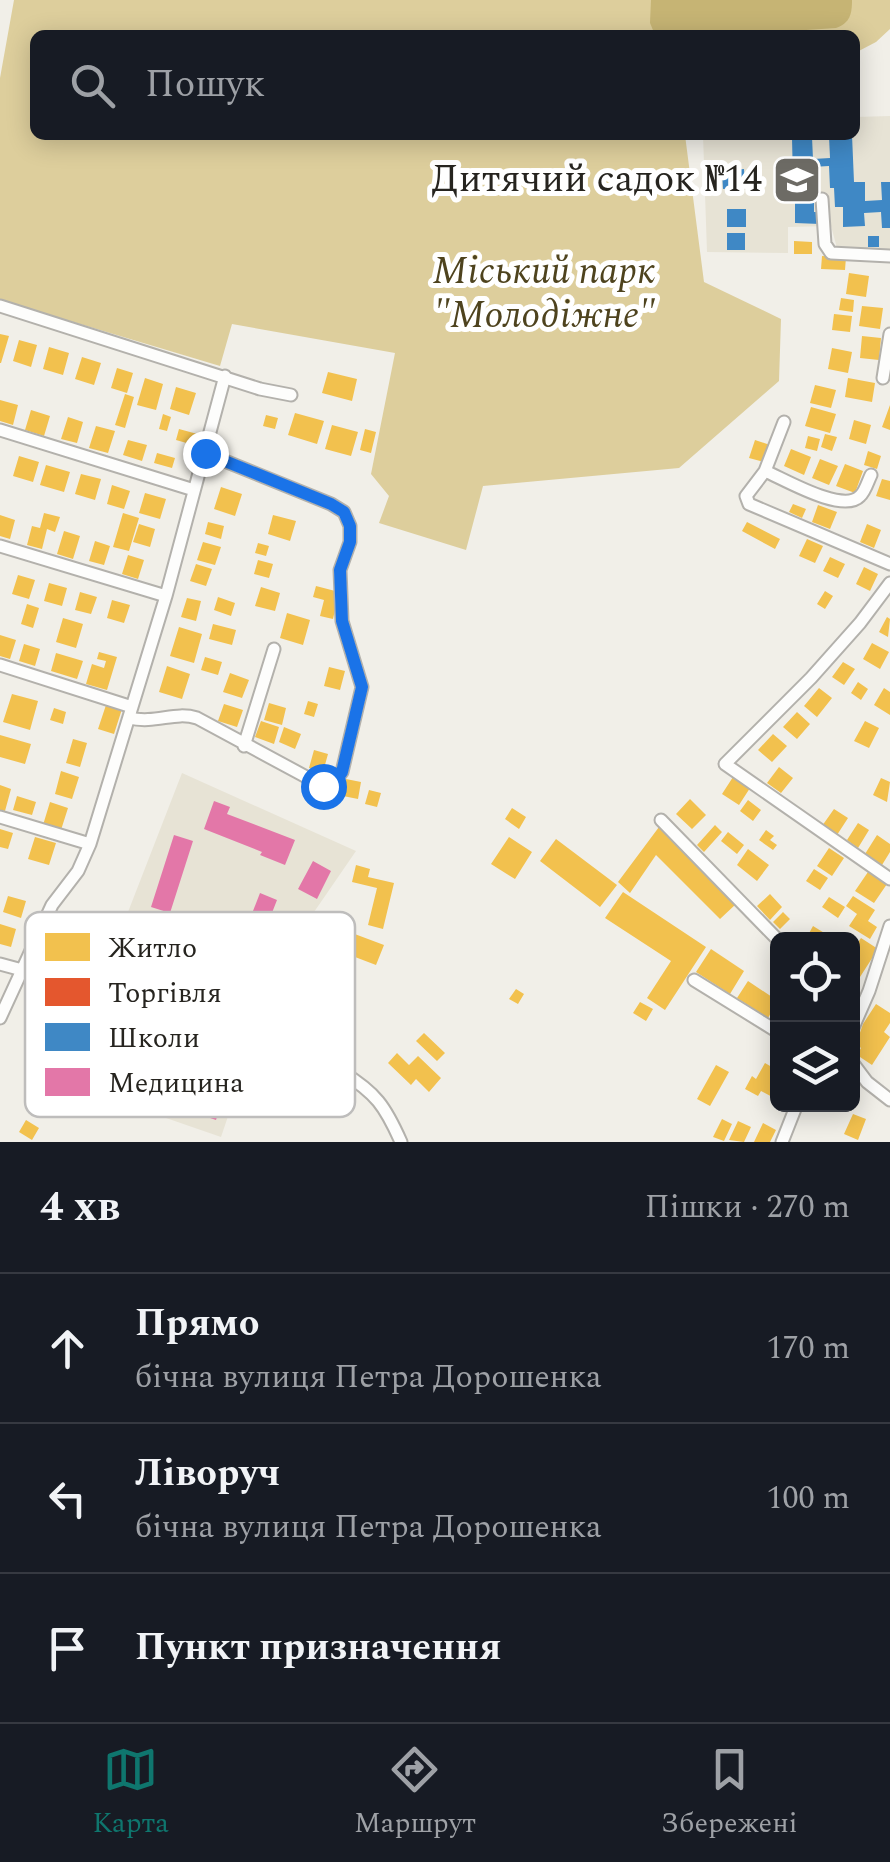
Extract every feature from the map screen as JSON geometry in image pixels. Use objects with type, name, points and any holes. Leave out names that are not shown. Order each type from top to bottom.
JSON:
[{"type":"street","points":[[822,200],[825,244],[831,253],[890,256]]},
{"type":"street","points":[[0,306],[291,395]]},
{"type":"street","points":[[883,378],[890,334]]},
{"type":"street","points":[[49,912],[78,871],[90,844],[166,596],[225,376]]},
{"type":"street","points":[[784,422],[764,471],[746,496],[749,504],[890,564]]},
{"type":"street","points":[[0,430],[194,490]]},
{"type":"street","points":[[0,665],[158,722],[183,714],[196,718],[323,786],[332,785],[342,772],[362,687],[342,621],[340,570],[350,542],[350,526],[344,512],[331,504],[205,453]]},
{"type":"street","points":[[764,471],[832,501],[852,502],[861,496],[871,475]]},
{"type":"street","points":[[0,546],[166,596]]},
{"type":"street","points":[[890,583],[811,678],[725,764],[890,878]]},
{"type":"street","points":[[244,746],[274,649]]},
{"type":"street","points":[[0,816],[90,844]]},
{"type":"street","points":[[661,820],[770,932]]},
{"type":"street","points":[[856,1022],[890,926]]},
{"type":"street","points":[[0,964],[24,970],[0,1018]]},
{"type":"street","points":[[694,980],[770,1027]]},
{"type":"street","points":[[860,1000],[865,1002]]},
{"type":"street","points":[[860,1071],[877,1091]]},
{"type":"street","points":[[355,1080],[386,1107],[401,1142]]},
{"type":"street","points":[[860,1082],[890,1100]]},
{"type":"street","points":[[782,1142],[795,1112]]},
{"type":"shaded area","points":[[651,0],[852,0],[849,17],[836,28],[653,30]]},
{"type":"shaded area","name":"Дитячий садок №14","points":[[890,116],[890,250],[837,248],[831,226],[788,227],[788,253],[707,252],[703,140],[860,140],[860,117]]},
{"type":"shaded area","points":[[182,773],[356,851],[314,912],[128,912]]},
{"type":"shaded area","points":[[163,1117],[228,1117],[221,1137]]},
{"type":"green space","name":"Міський парк \"Молодіжне\"","points":[[14,0],[890,0],[890,29],[860,50],[860,30],[30,30],[30,140],[686,140],[704,282],[781,319],[779,381],[679,468],[483,486],[466,550],[379,523],[389,496],[371,474],[395,353],[232,324],[220,366],[0,300],[0,78]]},
{"type":"building: Житло","points":[[794,241],[812,242],[812,254],[794,254]]},
{"type":"building: Житло","points":[[822,256],[846,257],[845,270],[821,269]]},
{"type":"building: Житло","points":[[849,273],[869,276],[866,297],[846,294]]},
{"type":"building: Житло","points":[[841,298],[854,300],[853,312],[839,310]]},
{"type":"building: Житло","points":[[862,306],[883,308],[880,329],[859,326]]},
{"type":"building: Житло","points":[[834,314],[852,316],[850,332],[832,330]]},
{"type":"building: Житло","points":[[0,334],[9,336],[1,363],[0,363]]},
{"type":"building: Житло","points":[[862,336],[881,338],[879,360],[860,358]]},
{"type":"building: Житло","points":[[19,340],[37,345],[31,367],[13,361]]},
{"type":"building: Житло","points":[[49,347],[69,353],[63,375],[43,369]]},
{"type":"building: Житло","points":[[832,348],[852,352],[848,373],[828,369]]},
{"type":"building: Житло","points":[[82,357],[101,363],[94,385],[75,379]]},
{"type":"building: Житло","points":[[117,368],[133,373],[127,393],[111,388]]},
{"type":"building: Житло","points":[[328,372],[357,379],[352,401],[322,393]]},
{"type":"building: Житло","points":[[145,378],[163,384],[156,410],[137,405]]},
{"type":"building: Житло","points":[[848,378],[875,383],[872,402],[845,397]]},
{"type":"building: Житло","points":[[815,385],[836,390],[831,408],[810,403]]},
{"type":"building: Житло","points":[[176,387],[196,393],[189,415],[170,409]]},
{"type":"building: Житло","points":[[125,394],[134,397],[125,428],[115,425]]},
{"type":"building: Житло","points":[[0,400],[18,405],[13,425],[0,421]]},
{"type":"building: Житло","points":[[890,405],[890,430],[882,427]]},
{"type":"building: Житло","points":[[811,407],[836,414],[830,433],[805,426]]},
{"type":"building: Житло","points":[[31,410],[50,416],[44,436],[25,430]]},
{"type":"building: Житло","points":[[295,413],[324,421],[317,444],[288,435]]},
{"type":"building: Житло","points":[[163,414],[171,417],[167,431],[159,429]]},
{"type":"building: Житло","points":[[266,415],[278,418],[275,429],[263,426]]},
{"type":"building: Житло","points":[[68,417],[83,422],[77,443],[61,439]]},
{"type":"building: Житло","points":[[854,420],[871,425],[866,444],[849,439]]},
{"type":"building: Житло","points":[[332,425],[358,432],[351,456],[325,449]]},
{"type":"building: Житло","points":[[96,426],[115,431],[108,453],[89,448]]},
{"type":"building: Житло","points":[[179,429],[201,435],[197,446],[176,440]]},
{"type":"building: Житло","points":[[365,429],[376,432],[371,453],[360,450]]},
{"type":"building: Житло","points":[[825,434],[837,437],[832,451],[821,447]]},
{"type":"building: Житло","points":[[808,436],[820,439],[817,451],[805,448]]},
{"type":"building: Житло","points":[[128,440],[147,445],[142,461],[123,455]]},
{"type":"building: Житло","points":[[755,440],[770,445],[764,462],[749,458]]},
{"type":"building: Житло","points":[[791,449],[811,457],[804,475],[784,466]]},
{"type":"building: Житло","points":[[868,451],[881,456],[877,469],[864,465]]},
{"type":"building: Житло","points":[[157,453],[175,458],[172,468],[154,463]]},
{"type":"building: Житло","points":[[19,456],[39,462],[33,482],[13,476]]},
{"type":"building: Житло","points":[[820,459],[838,466],[829,485],[812,478]]},
{"type":"building: Житло","points":[[845,464],[863,471],[855,493],[836,486]]},
{"type":"building: Житло","points":[[46,465],[70,472],[64,492],[40,485]]},
{"type":"building: Житло","points":[[81,474],[101,479],[95,500],[75,494]]},
{"type":"building: Житло","points":[[882,479],[890,481],[890,500],[876,496]]},
{"type":"building: Житло","points":[[112,485],[130,491],[124,509],[107,504]]},
{"type":"building: Житло","points":[[221,487],[242,494],[235,516],[214,509]]},
{"type":"building: Житло","points":[[145,493],[166,499],[160,519],[139,513]]},
{"type":"building: Житло","points":[[793,504],[806,509],[802,518],[789,512]]},
{"type":"building: Житло","points":[[818,505],[837,512],[830,529],[812,522]]},
{"type":"building: Житло","points":[[44,513],[60,517],[55,532],[47,529],[42,549],[27,545],[32,526],[40,528]]},
{"type":"building: Житло","points":[[123,513],[139,518],[129,551],[113,547]]},
{"type":"building: Житло","points":[[0,515],[15,520],[10,539],[0,536]]},
{"type":"building: Житло","points":[[273,515],[296,521],[290,541],[268,534]]},
{"type":"building: Житло","points":[[208,522],[224,526],[221,539],[205,534]]},
{"type":"building: Житло","points":[[747,522],[780,539],[775,549],[742,531]]},
{"type":"building: Житло","points":[[139,524],[155,529],[150,547],[133,542]]},
{"type":"building: Житло","points":[[867,524],[881,530],[874,548],[860,542]]},
{"type":"building: Житло","points":[[64,531],[80,536],[73,559],[57,554]]},
{"type":"building: Житло","points":[[807,539],[823,546],[815,563],[799,556]]},
{"type":"building: Житло","points":[[95,541],[110,546],[104,565],[89,561]]},
{"type":"building: Житло","points":[[203,542],[221,547],[215,565],[197,560]]},
{"type":"building: Житло","points":[[258,543],[269,546],[266,556],[255,553]]},
{"type":"building: Житло","points":[[128,555],[144,560],[138,579],[122,574]]},
{"type":"building: Житло","points":[[830,557],[845,564],[838,578],[823,571]]},
{"type":"building: Житло","points":[[258,560],[273,564],[269,578],[254,574]]},
{"type":"building: Житло","points":[[196,564],[212,569],[206,586],[190,581]]},
{"type":"building: Житло","points":[[864,567],[878,574],[870,591],[856,584]]},
{"type":"building: Житло","points":[[18,575],[35,580],[29,599],[12,594]]},
{"type":"building: Житло","points":[[49,583],[67,588],[62,606],[44,601]]},
{"type":"building: Житло","points":[[316,586],[339,592],[333,619],[320,616],[324,600],[313,597]]},
{"type":"building: Житло","points":[[261,587],[280,593],[275,611],[255,606]]},
{"type":"building: Житло","points":[[825,591],[833,596],[825,609],[817,604]]},
{"type":"building: Житло","points":[[80,592],[97,597],[91,614],[75,610]]},
{"type":"building: Житло","points":[[218,597],[235,603],[231,616],[214,610]]},
{"type":"building: Житло","points":[[187,598],[201,601],[196,621],[181,617]]},
{"type":"building: Житло","points":[[112,600],[130,605],[124,623],[107,618]]},
{"type":"building: Житло","points":[[27,604],[39,608],[33,628],[21,624]]},
{"type":"building: Житло","points":[[287,613],[310,620],[303,645],[280,638]]},
{"type":"building: Житло","points":[[887,617],[890,619],[888,637],[879,632]]},
{"type":"building: Житло","points":[[63,618],[83,624],[76,648],[56,642]]},
{"type":"building: Житло","points":[[213,624],[236,630],[232,645],[209,639]]},
{"type":"building: Житло","points":[[179,627],[202,634],[194,663],[170,656]]},
{"type":"building: Житло","points":[[0,635],[16,640],[10,659],[0,656]]},
{"type":"building: Житло","points":[[872,643],[889,652],[880,669],[863,659]]},
{"type":"building: Житло","points":[[24,644],[40,649],[35,666],[19,661]]},
{"type":"building: Житло","points":[[99,652],[117,657],[107,690],[86,684],[92,664],[104,668],[106,661],[97,659]]},
{"type":"building: Житло","points":[[56,653],[83,661],[77,679],[51,671]]},
{"type":"building: Житло","points":[[205,657],[222,662],[218,675],[201,670]]},
{"type":"building: Житло","points":[[843,662],[855,669],[844,685],[832,677]]},
{"type":"building: Житло","points":[[167,666],[190,674],[182,699],[159,692]]},
{"type":"building: Житло","points":[[329,667],[345,671],[340,690],[324,686]]},
{"type":"building: Житло","points":[[230,673],[249,680],[242,698],[223,692]]},
{"type":"building: Житло","points":[[858,682],[868,689],[861,700],[851,693]]},
{"type":"building: Житло","points":[[819,688],[832,698],[817,717],[804,706]]},
{"type":"building: Житло","points":[[884,688],[890,692],[890,715],[874,705]]},
{"type":"building: Житло","points":[[12,694],[38,701],[30,730],[3,722]]},
{"type":"building: Житло","points":[[308,701],[318,704],[314,717],[304,714]]},
{"type":"building: Житло","points":[[269,703],[286,708],[282,725],[264,720]]},
{"type":"building: Житло","points":[[224,704],[243,710],[237,727],[218,721]]},
{"type":"building: Житло","points":[[106,705],[122,709],[114,734],[98,729]]},
{"type":"building: Житло","points":[[54,708],[66,712],[63,724],[50,720]]},
{"type":"building: Житло","points":[[797,712],[810,724],[797,739],[783,727]]},
{"type":"building: Житло","points":[[261,721],[279,727],[274,744],[255,737]]},
{"type":"building: Житло","points":[[865,721],[879,728],[869,748],[854,741]]},
{"type":"building: Житло","points":[[284,727],[301,734],[295,749],[279,742]]},
{"type":"building: Житло","points":[[773,734],[787,746],[772,762],[758,750]]},
{"type":"building: Житло","points":[[0,735],[31,744],[25,764],[0,757]]},
{"type":"building: Житло","points":[[73,739],[87,743],[80,767],[66,763]]},
{"type":"building: Житло","points":[[314,750],[328,754],[323,772],[309,768]]},
{"type":"building: Житло","points":[[779,767],[793,778],[781,793],[767,783]]},
{"type":"building: Житло","points":[[61,771],[79,777],[72,799],[55,794]]},
{"type":"building: Житло","points":[[733,777],[750,788],[739,805],[722,794]]},
{"type":"building: Житло","points":[[881,778],[890,782],[887,802],[873,795]]},
{"type":"building: Житло","points":[[346,779],[361,782],[358,799],[343,796]]},
{"type":"building: Житло","points":[[0,785],[11,789],[5,811],[0,810]]},
{"type":"building: Житло","points":[[369,790],[381,793],[377,807],[365,804]]},
{"type":"building: Житло","points":[[17,796],[36,802],[32,815],[13,810]]},
{"type":"building: Житло","points":[[690,799],[706,815],[692,829],[676,814]]},
{"type":"building: Житло","points":[[748,800],[761,810],[753,821],[740,811]]},
{"type":"building: Житло","points":[[50,802],[68,808],[61,830],[43,825]]},
{"type":"building: Житло","points":[[512,808],[526,817],[519,829],[505,819]]},
{"type":"building: Житло","points":[[834,809],[848,818],[837,835],[822,826]]},
{"type":"building: Житло","points":[[858,823],[869,830],[858,848],[847,840]]},
{"type":"building: Житло","points":[[715,825],[722,832],[704,852],[697,845]]},
{"type":"building: Житло","points":[[659,827],[736,904],[720,919],[656,855],[630,893],[618,882]]},
{"type":"building: Житло","points":[[0,829],[13,833],[8,849],[0,847]]},
{"type":"building: Житло","points":[[766,830],[774,836],[770,840],[777,845],[773,850],[759,840]]},
{"type":"building: Житло","points":[[728,832],[744,845],[737,854],[721,841]]},
{"type":"building: Житло","points":[[877,835],[890,844],[882,865],[865,854]]},
{"type":"building: Житло","points":[[35,837],[56,843],[49,865],[28,859]]},
{"type":"building: Житло","points":[[509,837],[532,852],[515,879],[491,864]]},
{"type":"building: Житло","points":[[556,839],[617,885],[600,907],[540,861]]},
{"type":"building: Житло","points":[[829,848],[844,858],[832,876],[817,866]]},
{"type":"building: Житло","points":[[748,849],[769,865],[757,881],[737,865]]},
{"type":"building: Житло","points":[[356,865],[370,869],[368,877],[394,883],[383,929],[368,925],[377,888],[352,882]]},
{"type":"building: Житло","points":[[814,869],[828,878],[820,890],[806,881]]},
{"type":"building: Житло","points":[[868,872],[887,884],[874,903],[855,891]]},
{"type":"building: Житло","points":[[623,892],[706,947],[665,1010],[647,998],[671,961],[605,918]]},
{"type":"building: Житло","points":[[770,894],[782,907],[770,920],[757,906]]},
{"type":"building: Житло","points":[[8,896],[26,901],[21,918],[3,912]]},
{"type":"building: Житло","points":[[853,896],[875,910],[868,921],[877,927],[870,939],[849,926],[857,914],[846,906]]},
{"type":"building: Житло","points":[[829,897],[845,907],[838,918],[822,907]]},
{"type":"building: Житло","points":[[783,912],[790,919],[780,929],[773,922]]},
{"type":"building: Житло","points":[[0,924],[16,929],[11,947],[0,944]]},
{"type":"building: Житло","points":[[355,934],[384,945],[376,965],[355,957]]},
{"type":"building: Житло","points":[[860,939],[878,949],[860,977]]},
{"type":"building: Житло","points":[[711,949],[744,971],[730,994],[696,972]]},
{"type":"building: Житло","points":[[748,981],[770,996],[770,1015],[768,1018],[737,998]]},
{"type":"building: Житло","points":[[516,989],[524,994],[518,1004],[509,999]]},
{"type":"building: Житло","points":[[640,1002],[653,1009],[646,1021],[633,1013]]},
{"type":"building: Житло","points":[[876,1004],[890,1013],[890,1023],[884,1032],[890,1037],[872,1065],[860,1057],[863,1024]]},
{"type":"building: Житло","points":[[424,1033],[445,1053],[437,1061],[416,1041]]},
{"type":"building: Житло","points":[[397,1053],[409,1065],[418,1056],[441,1078],[429,1092],[416,1079],[411,1085],[388,1063]]},
{"type":"building: Житло","points":[[765,1063],[770,1066],[770,1096],[761,1091],[758,1096],[745,1089],[752,1076],[756,1079]]},
{"type":"building: Житло","points":[[716,1065],[729,1072],[710,1106],[697,1099]]},
{"type":"building: Житло","points":[[853,1114],[866,1119],[858,1140],[844,1134]]},
{"type":"building: Житло","points":[[722,1119],[732,1124],[724,1141],[713,1137]]},
{"type":"building: Житло","points":[[26,1120],[39,1128],[32,1140],[19,1132]]},
{"type":"building: Житло","points":[[738,1121],[751,1127],[744,1142],[729,1140]]},
{"type":"building: Житло","points":[[763,1123],[776,1130],[770,1142],[754,1142]]},
{"type":"building: Школи","points":[[792,140],[812,140],[813,159],[830,158],[829,140],[852,140],[854,182],[865,182],[865,201],[882,200],[881,182],[890,182],[890,228],[882,228],[881,212],[864,213],[865,226],[843,227],[843,207],[835,207],[829,166],[812,167],[813,182],[793,182]]},
{"type":"building: Школи","points":[[744,169],[745,187],[723,189],[722,171]]},
{"type":"building: Школи","points":[[795,202],[814,202],[814,212],[820,212],[820,224],[795,223]]},
{"type":"building: Школи","points":[[727,209],[746,209],[746,227],[727,227]]},
{"type":"building: Школи","points":[[727,233],[745,233],[745,250],[727,250]]},
{"type":"building: Школи","points":[[868,236],[879,236],[879,247],[868,247]]},
{"type":"building: Медицина","points":[[214,801],[230,807],[227,814],[295,840],[285,865],[204,829]]},
{"type":"building: Медицина","points":[[174,835],[193,841],[170,912],[151,907]]},
{"type":"building: Медицина","points":[[313,861],[331,871],[317,899],[298,889]]},
{"type":"building: Медицина","points":[[260,893],[277,900],[272,912],[253,912]]},
{"type":"place","name":"Дитячий садок №14","points":[[797,180]]},
{"type":"route","points":[[205,453],[331,504],[344,512],[350,526],[350,542],[340,570],[342,621],[362,687],[342,772],[338,781],[323,786]]}]
